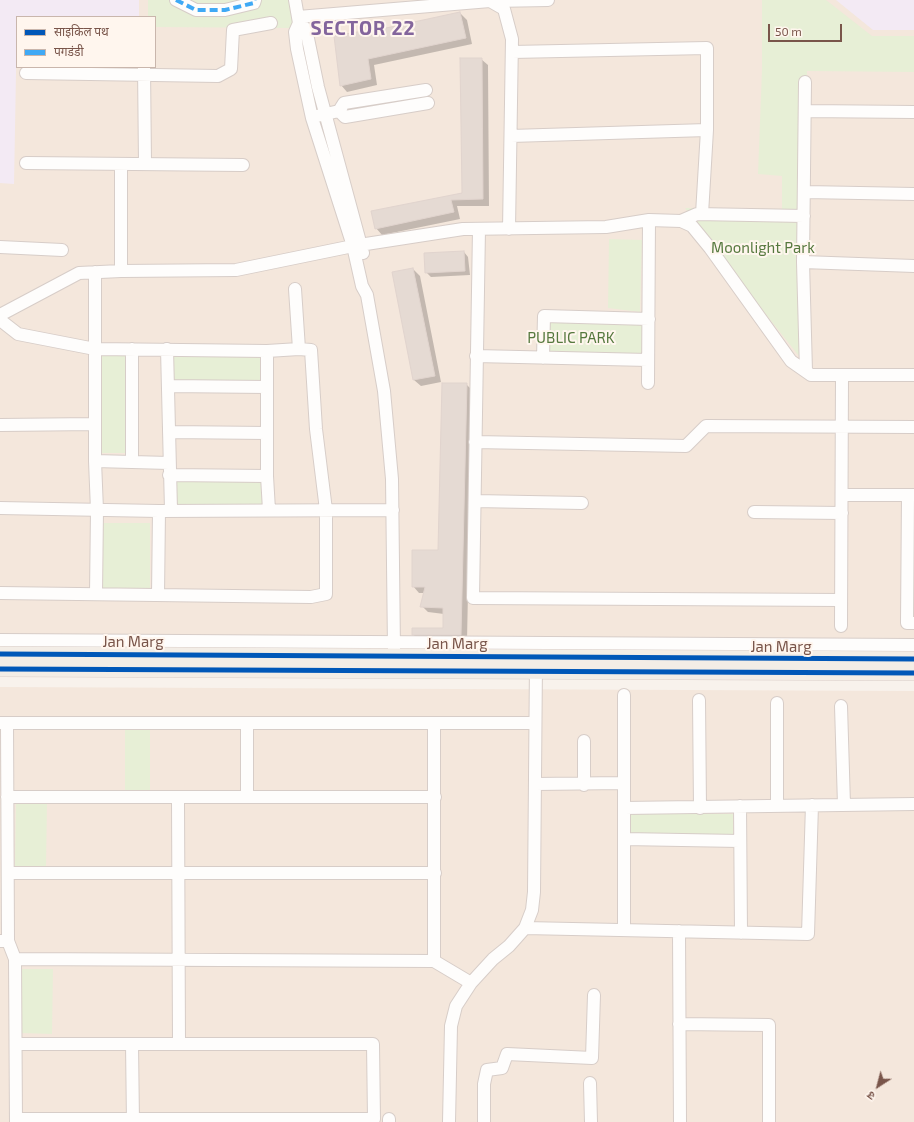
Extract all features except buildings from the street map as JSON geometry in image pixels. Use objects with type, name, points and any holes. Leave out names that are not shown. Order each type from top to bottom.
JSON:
[{"type":"main road","name":"Jan Marg","points":[[0,654],[394,656],[536,664],[914,673]]},
{"type":"main road","name":"Jan Marg","points":[[0,669],[394,656]]},
{"type":"main road","name":"Jan Marg","points":[[536,664],[914,659]]},
{"type":"street","points":[[176,0],[196,10],[225,10],[254,3],[255,0]]},
{"type":"street","points":[[295,0],[298,20],[295,32],[297,49],[312,118],[357,245],[370,287],[367,295],[384,391],[392,479],[394,656]]},
{"type":"street","points":[[298,20],[490,1],[548,0]]},
{"type":"street","points":[[490,1],[504,8],[512,39],[509,229]]},
{"type":"street","points":[[298,20],[306,29],[318,87],[357,245]]},
{"type":"street","points":[[26,73],[144,71],[218,76],[231,69],[233,30],[271,23]]},
{"type":"street","points":[[512,52],[707,48],[707,130],[702,214]]},
{"type":"street","points":[[144,71],[145,164]]},
{"type":"street","points":[[805,82],[803,262],[806,371]]},
{"type":"street","points":[[312,118],[339,111],[344,103],[426,90]]},
{"type":"street","points":[[339,111],[345,117],[428,103]]},
{"type":"street","points":[[805,111],[914,112]]},
{"type":"street","points":[[511,136],[707,130]]},
{"type":"street","points":[[26,163],[243,164]]},
{"type":"street","points":[[121,164],[121,271]]},
{"type":"street","points":[[804,192],[914,194]]},
{"type":"street","points":[[681,221],[693,215],[702,214],[804,216]]},
{"type":"street","points":[[648,382],[649,220]]},
{"type":"street","points":[[0,315],[79,273],[236,270],[357,245],[463,230],[606,226],[649,220],[681,221],[692,226],[701,237],[791,361],[811,375],[914,375]]},
{"type":"street","points":[[479,229],[473,598],[841,600]]},
{"type":"street","points":[[0,247],[62,250]]},
{"type":"street","points":[[803,262],[914,266]]},
{"type":"street","points":[[95,272],[95,461],[98,510],[96,594]]},
{"type":"street","points":[[296,289],[299,349]]},
{"type":"street","points":[[543,358],[544,316],[649,319]]},
{"type":"street","points":[[0,320],[18,334],[95,348],[267,351],[299,349],[311,350],[316,429],[326,510],[326,594],[311,597],[0,593]]},
{"type":"street","points":[[132,349],[132,462]]},
{"type":"street","points":[[158,594],[169,469],[167,349]]},
{"type":"street","points":[[267,351],[267,476],[269,510]]},
{"type":"street","points":[[476,356],[648,360]]},
{"type":"street","points":[[841,626],[842,376]]},
{"type":"street","points":[[168,386],[267,387]]},
{"type":"street","points":[[0,425],[95,424]]},
{"type":"street","points":[[476,442],[686,446],[706,426],[842,428],[914,427]]},
{"type":"street","points":[[168,432],[267,433]]},
{"type":"street","points":[[95,461],[132,462],[169,469],[267,476]]},
{"type":"street","points":[[842,494],[911,495],[911,565],[907,623],[914,623]]},
{"type":"street","points":[[475,501],[582,503]]},
{"type":"street","points":[[0,508],[98,510],[393,510]]},
{"type":"street","points":[[754,512],[842,513]]},
{"type":"street","points":[[0,640],[394,656],[914,645]]},
{"type":"street","points":[[449,1122],[451,1026],[456,1006],[471,983],[492,959],[509,946],[525,928],[532,910],[534,892],[536,664]]},
{"type":"street","points":[[624,695],[624,930]]},
{"type":"street","points":[[699,700],[700,808]]},
{"type":"street","points":[[777,703],[778,806]]},
{"type":"street","points":[[841,706],[844,805]]},
{"type":"street","points":[[16,1044],[373,1044],[374,1119],[16,1121],[15,959],[4,940],[8,873],[4,723],[535,723]]},
{"type":"street","points":[[247,723],[247,797]]},
{"type":"street","points":[[434,723],[434,961]]},
{"type":"street","points":[[584,741],[584,785]]},
{"type":"street","points":[[535,784],[584,785],[624,783]]},
{"type":"street","points":[[7,798],[435,797]]},
{"type":"street","points":[[178,798],[179,1044]]},
{"type":"street","points":[[624,808],[914,804]]},
{"type":"street","points":[[740,806],[741,933]]},
{"type":"street","points":[[525,928],[808,934],[812,806]]},
{"type":"street","points":[[624,839],[740,841]]},
{"type":"street","points":[[8,873],[435,873]]},
{"type":"street","points":[[679,931],[680,1122]]},
{"type":"street","points":[[15,959],[434,961],[471,983]]},
{"type":"street","points":[[484,1122],[484,1084],[487,1070],[502,1068],[507,1054],[592,1058],[594,995]]},
{"type":"street","points":[[679,1024],[770,1025],[769,1122]]},
{"type":"street","points":[[132,1044],[133,1121]]},
{"type":"street","points":[[590,1083],[591,1122]]},
{"type":"shaded area","points":[[0,0],[914,0],[914,650],[0,640]]},
{"type":"shaded area","points":[[0,0],[139,0],[139,16],[16,16],[14,184],[0,183]]},
{"type":"shaded area","points":[[836,0],[914,0],[914,30],[873,30]]},
{"type":"shaded area","points":[[0,687],[914,691],[914,1122],[0,1122]]},
{"type":"green space","points":[[148,0],[292,0],[293,28],[156,27],[156,16],[148,16]]},
{"type":"green space","name":"Moonlight Park","points":[[762,0],[826,0],[872,36],[914,36],[914,72],[807,71],[799,356],[729,268],[685,208],[782,209],[782,176],[758,174],[762,70]]},
{"type":"green space","points":[[609,239],[642,240],[640,312],[608,308]]},
{"type":"green space","name":"PUBLIC PARK","points":[[544,316],[649,319],[648,360],[543,358]]},
{"type":"green space","points":[[99,351],[128,351],[129,453],[99,453]]},
{"type":"green space","points":[[171,353],[264,354],[264,384],[171,383]]},
{"type":"green space","points":[[173,478],[264,479],[264,512],[173,512]]},
{"type":"green space","points":[[102,523],[150,523],[150,590],[103,590]]},
{"type":"green space","points":[[125,726],[150,728],[150,792],[125,792]]},
{"type":"green space","points":[[16,802],[47,802],[46,867],[15,866]]},
{"type":"green space","points":[[629,813],[733,814],[733,836],[629,834]]},
{"type":"green space","points":[[22,969],[53,969],[52,1034],[21,1033]]},
{"type":"marked path","points":[[176,0],[196,10],[225,10],[254,3],[255,0]]},
{"type":"cycle path","points":[[0,654],[914,659]]},
{"type":"cycle path","points":[[0,669],[914,673]]},
{"type":"district","name":"SECTOR 22","points":[[363,29]]}]
